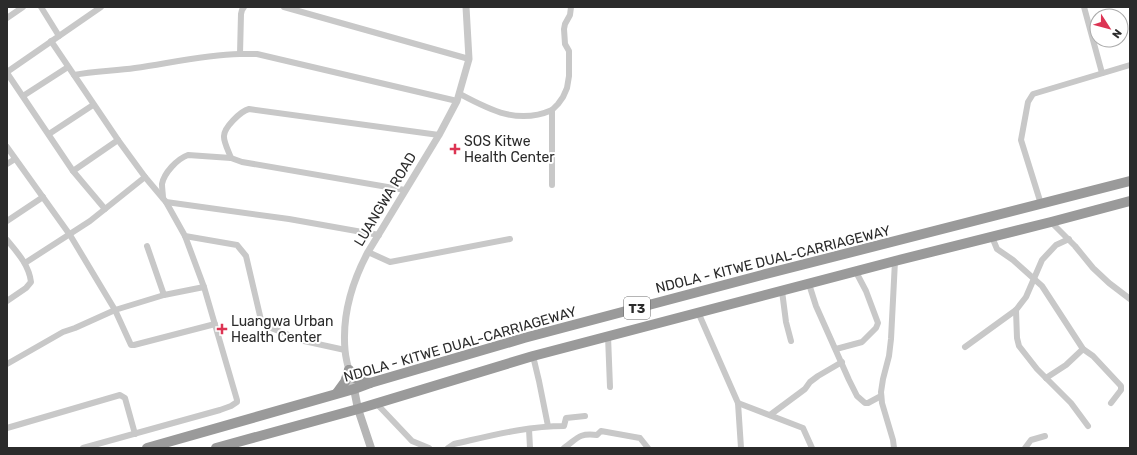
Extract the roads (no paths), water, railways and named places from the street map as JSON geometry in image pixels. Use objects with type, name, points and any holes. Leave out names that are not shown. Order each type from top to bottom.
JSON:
[{"type":"highway","name":"NDOLA - KITWE DUAL-CARRIAGEWAY","points":[[147,448],[532,336],[762,275],[1130,181]]},
{"type":"highway","name":"T3","points":[[216,448],[358,409],[376,402],[533,356],[1130,201]]},
{"type":"highway","points":[[349,370],[355,378],[370,383]]},
{"type":"highway","points":[[337,393],[345,382],[349,370]]},
{"type":"main road","name":"LUANGWA ROAD","points":[[354,389],[358,409],[371,448]]},
{"type":"street","points":[[7,18],[23,7]]},
{"type":"street","points":[[41,7],[59,36]]},
{"type":"street","points":[[101,7],[93,10],[59,36],[7,72],[73,171],[105,209]]},
{"type":"street","points":[[240,54],[239,40],[241,14],[244,7]]},
{"type":"street","points":[[284,7],[468,59]]},
{"type":"street","name":"LUANGWA ROAD","points":[[354,389],[345,350],[348,304],[359,270],[368,252],[438,136],[458,98],[468,59],[466,7]]},
{"type":"street","points":[[74,75],[137,68],[222,54],[257,54],[458,98],[508,115],[532,116],[552,110],[563,97],[567,88],[569,76],[569,51],[565,44],[564,30],[565,24],[570,15],[571,7]]},
{"type":"street","points":[[1084,7],[1102,73]]},
{"type":"street","points":[[51,41],[93,105],[145,177],[164,200],[185,236],[204,287],[237,402],[220,410],[83,448]]},
{"type":"street","points":[[1041,204],[1021,140],[1028,102],[1033,94],[1130,65]]},
{"type":"street","points":[[23,96],[68,67]]},
{"type":"street","points":[[49,134],[93,105]]},
{"type":"street","points":[[231,158],[224,136],[226,128],[244,110],[249,109],[438,136]]},
{"type":"street","points":[[552,110],[552,185]]},
{"type":"street","points":[[73,171],[118,140]]},
{"type":"street","points":[[7,147],[70,235],[115,310],[131,345],[215,324]]},
{"type":"street","points":[[164,200],[162,184],[165,177],[169,170],[182,157],[188,155],[231,158],[242,162],[405,190]]},
{"type":"street","points":[[7,164],[15,159]]},
{"type":"street","points":[[25,263],[90,221],[145,177]]},
{"type":"street","points":[[7,221],[43,197]]},
{"type":"street","points":[[164,200],[379,235]]},
{"type":"street","points":[[1051,222],[1069,239],[1093,268],[1130,300]]},
{"type":"street","points":[[185,236],[237,245],[246,256],[261,320],[267,326],[304,341],[345,350]]},
{"type":"street","points":[[992,237],[997,249],[1013,260],[1042,286],[1083,349],[1096,360],[1120,386],[1121,390],[1111,403]]},
{"type":"street","points":[[965,347],[1016,310],[1026,297],[1042,260],[1056,245],[1069,239]]},
{"type":"street","points":[[7,240],[25,263],[30,274],[31,282],[26,288],[7,301]]},
{"type":"street","points":[[368,252],[390,262],[510,240]]},
{"type":"street","points":[[147,246],[164,295]]},
{"type":"street","points":[[894,448],[882,403],[882,396],[883,379],[889,356],[891,339],[895,261]]},
{"type":"street","points":[[836,349],[862,342],[874,330],[878,323],[866,291],[856,272]]},
{"type":"street","points":[[809,284],[816,306],[857,396],[865,403],[871,402],[882,396]]},
{"type":"street","points":[[7,364],[63,332],[115,310],[164,295],[204,287]]},
{"type":"street","points":[[782,291],[786,322],[791,341]]},
{"type":"street","points":[[1016,310],[1017,338],[1019,346],[1037,369],[1071,403],[1088,426]]},
{"type":"street","points":[[698,312],[738,403],[741,448]]},
{"type":"street","points":[[608,336],[610,387]]},
{"type":"street","points":[[1046,378],[1066,365],[1083,349]]},
{"type":"street","points":[[533,356],[548,426]]},
{"type":"street","points":[[770,415],[805,389],[810,382],[818,376],[842,362]]},
{"type":"street","points":[[7,428],[120,395],[125,398],[135,434]]},
{"type":"street","points":[[376,402],[412,441],[429,448]]},
{"type":"street","points":[[738,403],[803,428],[812,448]]},
{"type":"street","points":[[448,448],[454,444],[506,432],[548,426],[564,426],[566,418],[585,416]]},
{"type":"street","points":[[529,429],[530,448]]},
{"type":"street","points":[[564,448],[583,434],[597,435],[601,431],[640,438],[648,448]]},
{"type":"street","points":[[1025,448],[1031,440],[1045,436]]},
{"type":"place","name":"SOS Kitwe Health Center","points":[[455,149]]},
{"type":"place","name":"Luangwa Urban Health Center","points":[[222,329]]}]
